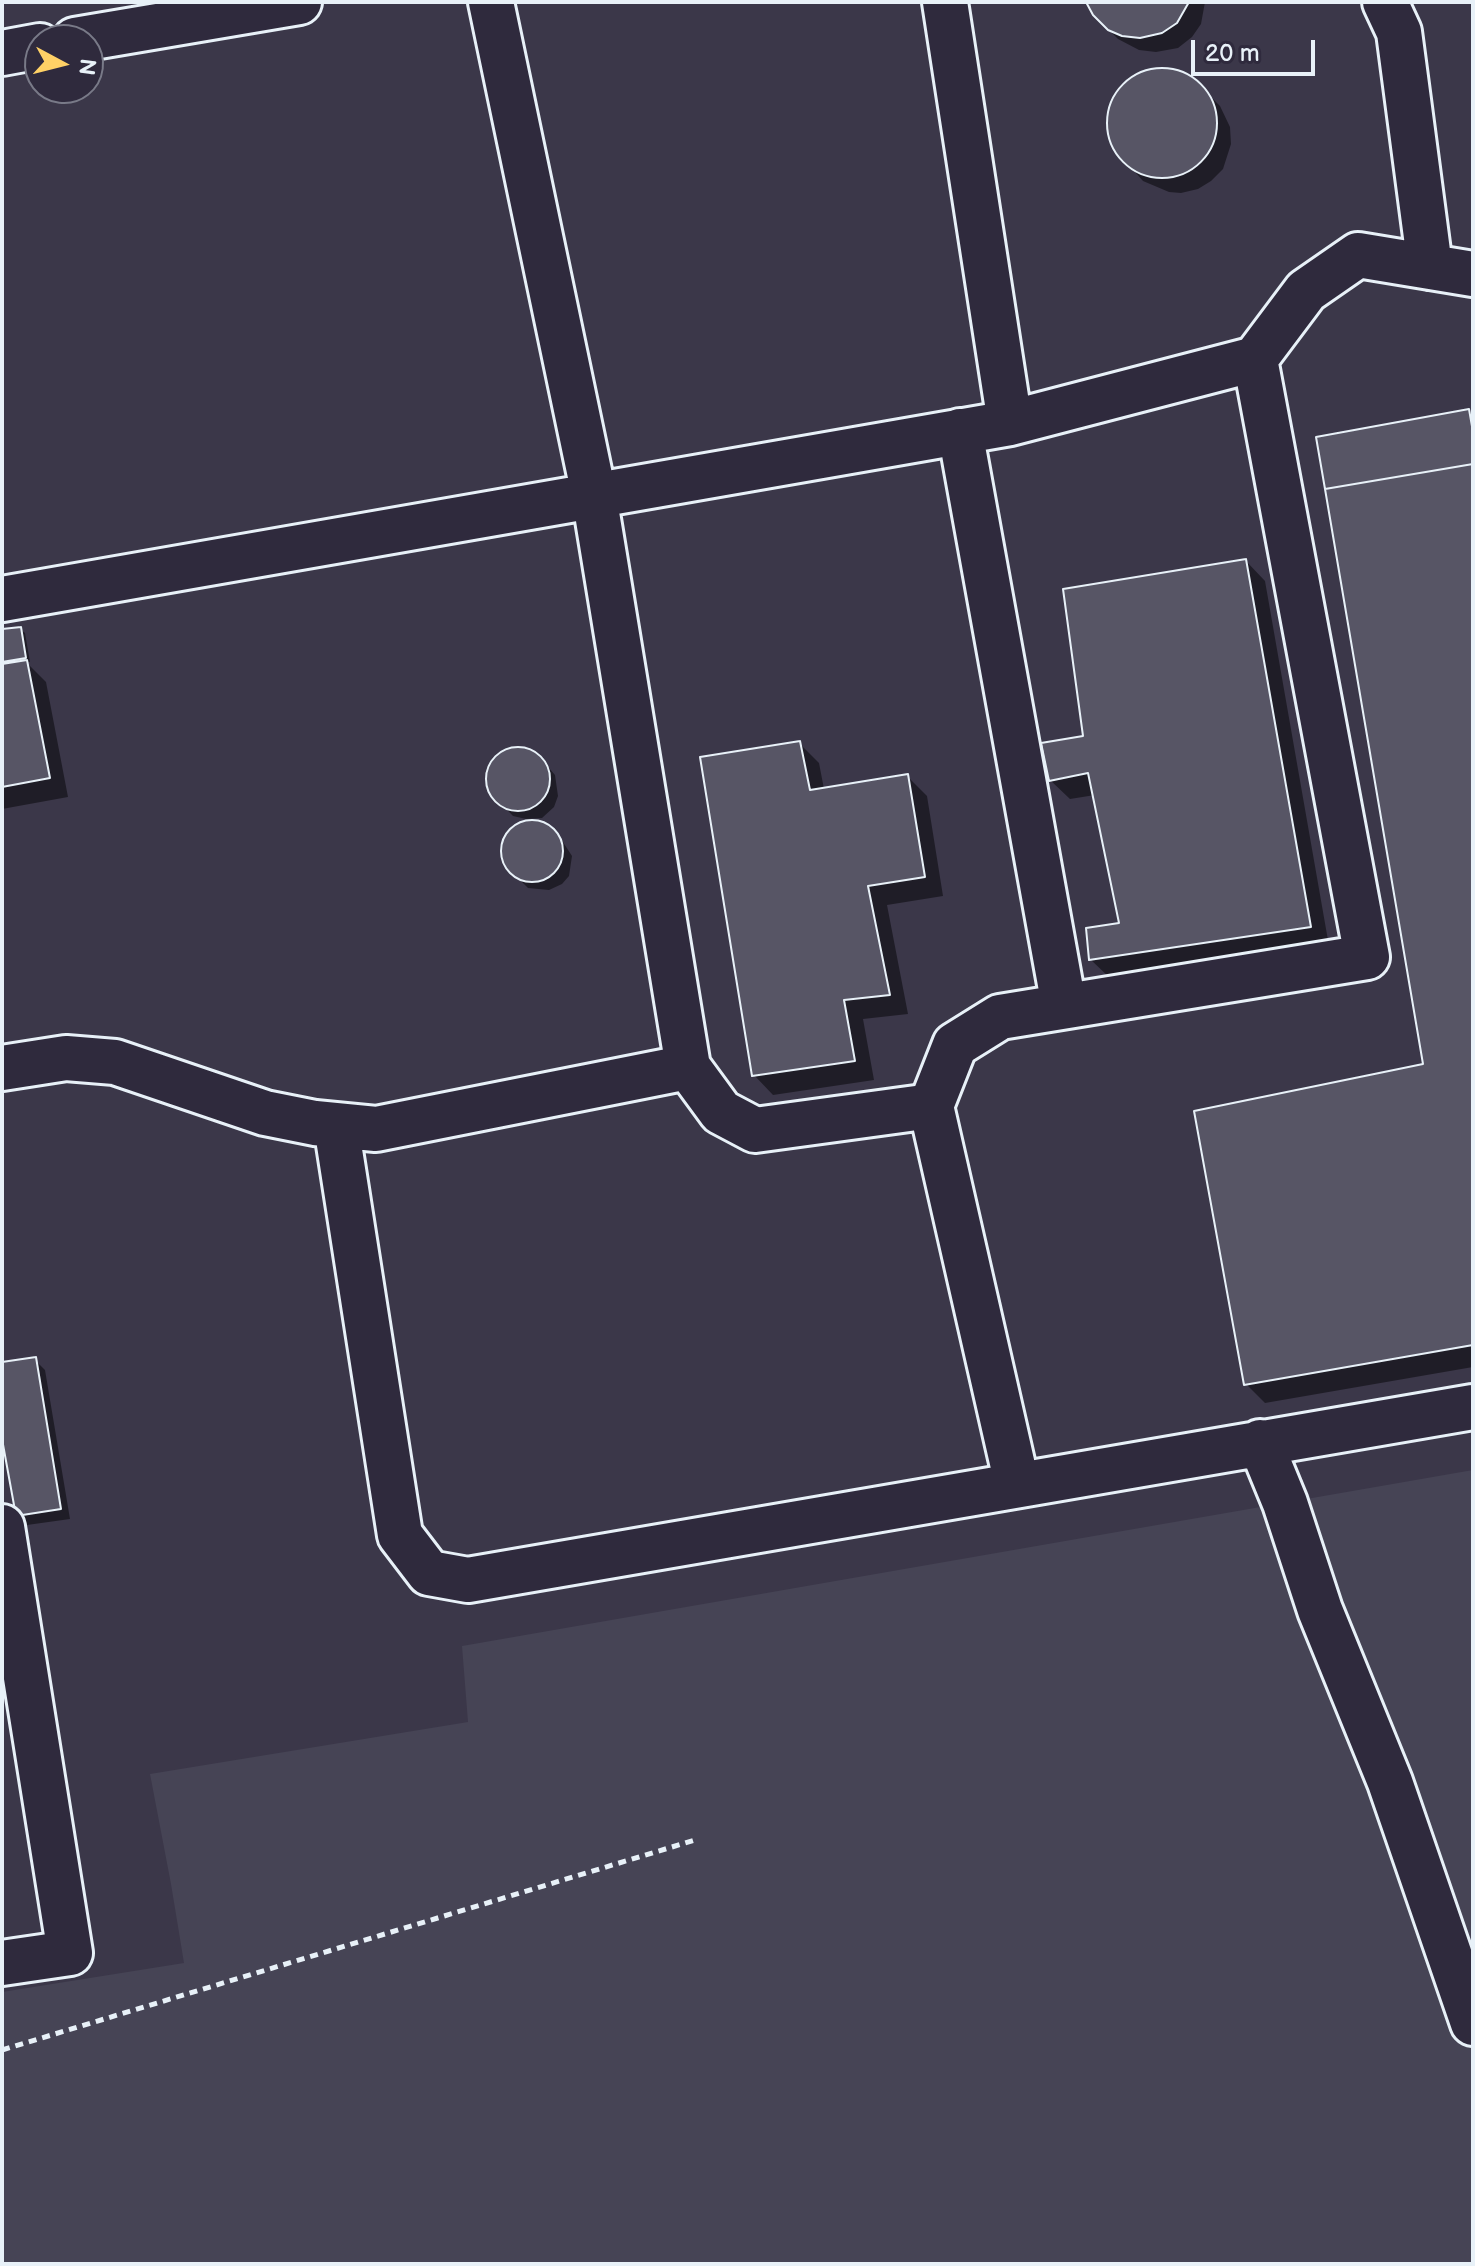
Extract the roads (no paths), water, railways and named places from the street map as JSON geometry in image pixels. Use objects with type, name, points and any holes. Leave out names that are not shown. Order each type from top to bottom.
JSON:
[{"type":"lane","points":[[104,35],[299,2]]},
{"type":"lane","points":[[491,2],[594,495],[688,1067],[721,1112],[755,1130],[931,1106]]},
{"type":"lane","points":[[945,2],[1010,423]]},
{"type":"lane","points":[[1385,2],[1399,32],[1430,267]]},
{"type":"lane","points":[[2,53],[24,49]]},
{"type":"lane","points":[[2,599],[1010,423],[1255,359],[1306,291],[1358,255],[1473,274]]},
{"type":"lane","points":[[1017,1484],[931,1106],[955,1045],[1000,1017],[1367,957],[1255,359]]},
{"type":"lane","points":[[960,431],[1064,1006]]},
{"type":"lane","points":[[2,1068],[66,1058],[115,1062],[265,1113],[376,1129],[688,1067]]},
{"type":"lane","points":[[336,1125],[400,1535],[429,1573],[468,1580],[1473,1407]]},
{"type":"lane","points":[[1260,1442],[1285,1503],[1320,1610],[1390,1782],[1473,2023]]},
{"type":"lane","points":[[2,1527],[70,1953],[2,1963]]}]
